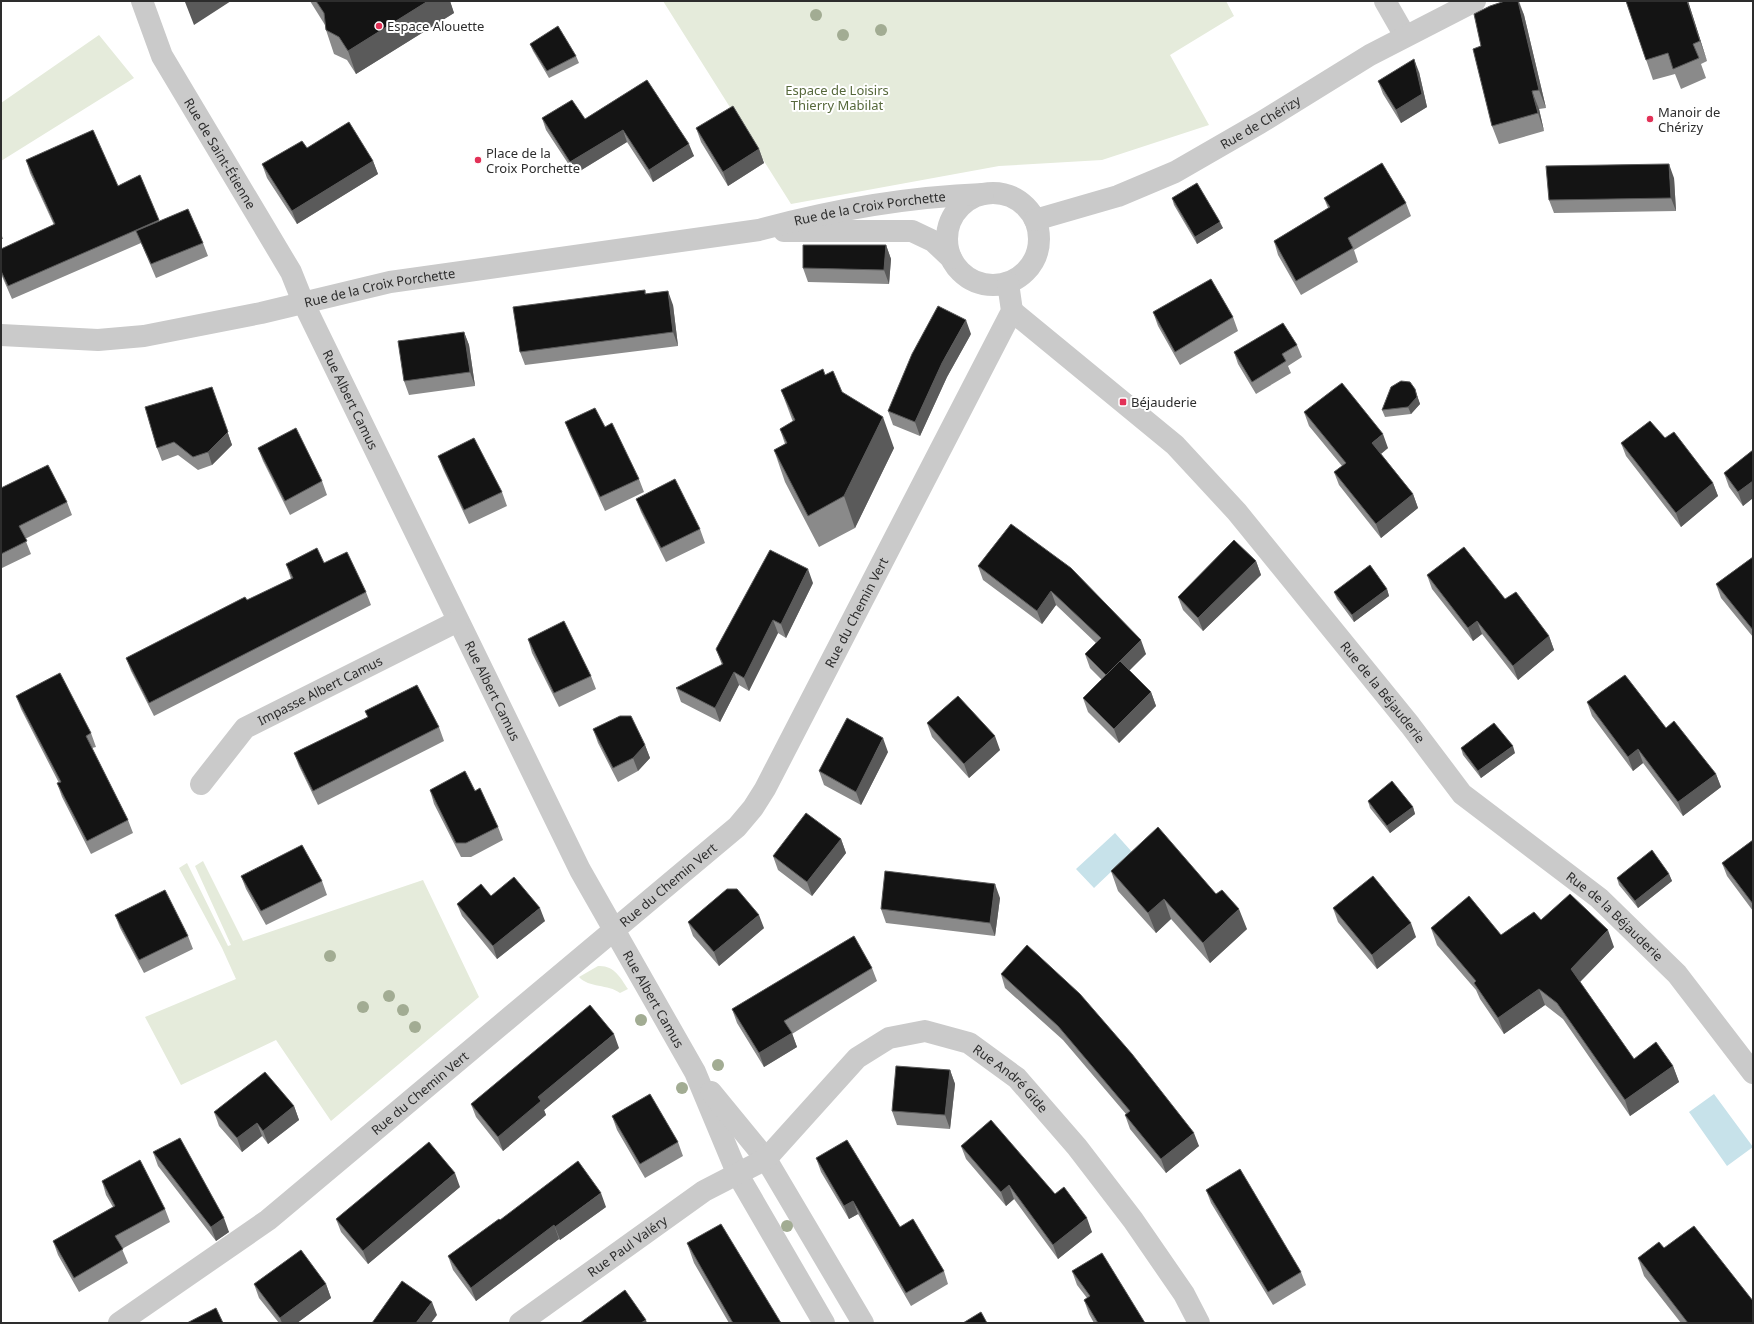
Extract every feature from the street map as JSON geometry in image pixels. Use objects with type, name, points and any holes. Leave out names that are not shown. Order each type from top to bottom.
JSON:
[{"type":"street","name":"Rue de Saint-Étienne","points":[[142,1],[162,56],[292,272],[303,302]]},
{"type":"street","points":[[1386,1],[1404,36]]},
{"type":"street","name":"Rue de Chérizy","points":[[1035,220],[1118,196],[1175,172],[1404,36],[1474,1]]},
{"type":"street","points":[[999,193],[1014,197],[1026,207],[1035,220],[1040,235],[1038,250],[1032,264],[1022,275],[1008,282],[992,285],[975,281],[961,272],[951,258],[947,242],[949,225],[957,210],[968,200],[983,194],[999,193]]},
{"type":"street","name":"Rue de la Croix Porchette","points":[[1,335],[98,340],[144,336],[187,329],[390,282],[759,230],[829,212],[945,195],[983,194]]},
{"type":"street","name":"Rue de la Croix Porchette","points":[[759,230],[912,231],[933,241],[951,258]]},
{"type":"street","points":[[1008,282],[1012,311]]},
{"type":"street","name":"Rue Albert Camus","points":[[303,302],[580,870],[695,1072],[738,1175],[824,1323]]},
{"type":"street","name":"Rue du Chemin Vert","points":[[118,1323],[268,1220],[737,827],[757,802],[1012,311]]},
{"type":"street","name":"Rue de la Béjauderie","points":[[1012,311],[1175,445],[1237,512],[1405,719],[1462,794],[1599,898],[1676,974],[1753,1073]]},
{"type":"street","name":"Impasse Albert Camus","points":[[202,784],[246,728],[458,622]]},
{"type":"street","name":"Rue André Gide","points":[[766,1159],[857,1058],[889,1038],[925,1031],[969,1043],[1017,1078],[1077,1147],[1137,1226],[1184,1294],[1199,1323]]},
{"type":"street","name":"Rue Albert Camus","points":[[695,1072],[766,1159],[863,1323]]},
{"type":"street","points":[[738,1175],[766,1159]]},
{"type":"street","name":"Rue Paul Valéry","points":[[520,1323],[704,1192],[738,1175]]},
{"type":"green space","name":"Espace de Loisirs Thierry Mabilat","points":[[663,1],[1226,1],[1234,16],[1170,55],[1209,125],[1102,160],[999,166],[791,204]]},
{"type":"green space","points":[[99,35],[134,78],[1,161],[1,103]]},
{"type":"green space","points":[[203,861],[243,941],[423,880],[479,997],[331,1121],[276,1040],[181,1085],[145,1017],[236,979],[222,948],[179,868],[187,863],[228,946],[231,945],[195,866]]},
{"type":"green space","points":[[598,966],[608,967],[616,973],[628,989],[620,993],[610,988],[593,985],[579,977]]},
{"type":"water","points":[[1115,833],[1132,852],[1094,888],[1076,869]]},
{"type":"water","points":[[1714,1094],[1753,1147],[1727,1166],[1689,1112]]},
{"type":"building","points":[[316,1],[428,1],[348,51],[339,37],[326,30],[324,13]]},
{"type":"building","points":[[1505,1],[1518,1],[1539,90],[1532,91],[1538,113],[1492,126],[1473,49],[1481,46],[1474,14]]},
{"type":"building","points":[[1626,1],[1687,1],[1700,41],[1693,44],[1699,58],[1673,69],[1668,53],[1646,60]]},
{"type":"building","points":[[558,26],[576,56],[547,71],[530,44]]},
{"type":"building","points":[[1414,59],[1422,94],[1396,110],[1378,81]]},
{"type":"building","points":[[647,80],[689,144],[649,170],[623,130],[570,162],[542,118],[572,100],[585,119]]},
{"type":"building","points":[[733,106],[759,149],[723,172],[696,128]]},
{"type":"building","points":[[349,122],[373,161],[292,211],[262,164],[302,141],[307,148]]},
{"type":"building","points":[[93,130],[118,186],[140,175],[159,220],[8,286],[1,271],[1,249],[55,224],[26,160]]},
{"type":"building","points":[[1382,163],[1406,203],[1348,238],[1353,248],[1296,281],[1274,241],[1330,207],[1324,198]]},
{"type":"building","points":[[1669,164],[1671,198],[1549,200],[1546,166]]},
{"type":"building","points":[[1197,183],[1220,222],[1195,237],[1172,198]]},
{"type":"building","points":[[188,209],[203,243],[151,264],[136,231]]},
{"type":"building","points":[[803,245],[886,245],[884,270],[803,268]]},
{"type":"building","points":[[1211,279],[1233,317],[1175,352],[1153,312]]},
{"type":"building","points":[[645,290],[645,294],[668,291],[673,332],[520,352],[513,307]]},
{"type":"building","points":[[938,306],[966,320],[942,363],[915,422],[888,411],[912,354]]},
{"type":"building","points":[[1283,323],[1297,345],[1282,354],[1286,361],[1252,382],[1234,352]]},
{"type":"building","points":[[464,332],[470,372],[404,381],[398,341]]},
{"type":"building","points":[[823,369],[825,375],[833,371],[842,392],[883,417],[844,496],[808,516],[774,450],[787,443],[780,429],[795,420],[781,390]]},
{"type":"building","points":[[1401,381],[1410,382],[1415,389],[1417,397],[1408,407],[1382,410],[1391,387]]},
{"type":"building","points":[[1342,383],[1383,434],[1372,443],[1413,494],[1376,524],[1334,472],[1346,463],[1304,412]]},
{"type":"building","points":[[212,387],[228,432],[208,452],[193,457],[174,442],[157,448],[145,407]]},
{"type":"building","points":[[595,408],[605,427],[612,423],[639,479],[600,497],[565,422]]},
{"type":"building","points":[[1650,421],[1665,438],[1674,432],[1713,483],[1676,513],[1621,443]]},
{"type":"building","points":[[296,428],[322,481],[285,501],[258,448]]},
{"type":"building","points":[[474,438],[502,492],[464,510],[438,456]]},
{"type":"building","points":[[1753,450],[1753,481],[1738,492],[1724,473]]},
{"type":"building","points":[[48,465],[67,502],[19,526],[27,541],[1,554],[1,488]]},
{"type":"building","points":[[675,479],[700,529],[661,548],[636,499]]},
{"type":"building","points":[[1011,524],[1071,568],[1141,640],[1106,675],[1085,654],[1101,638],[1051,591],[1037,611],[978,566]]},
{"type":"building","points":[[1234,540],[1256,561],[1198,618],[1178,597]]},
{"type":"building","points":[[1464,547],[1505,599],[1516,592],[1549,636],[1513,666],[1477,621],[1468,628],[1427,575]]},
{"type":"building","points":[[317,548],[324,563],[347,552],[366,592],[149,703],[126,658],[245,597],[247,600],[293,578],[286,564]]},
{"type":"building","points":[[770,550],[808,569],[781,624],[773,620],[744,678],[734,672],[715,708],[676,688],[723,664],[716,649]]},
{"type":"building","points":[[1753,557],[1753,630],[1716,584]]},
{"type":"building","points":[[1370,565],[1387,589],[1352,615],[1334,592]]},
{"type":"building","points":[[564,621],[591,676],[554,693],[528,639]]},
{"type":"building","points":[[1120,661],[1151,692],[1114,729],[1083,698]]},
{"type":"building","points":[[60,673],[91,733],[86,736],[128,820],[87,841],[57,783],[61,782],[16,696]]},
{"type":"building","points":[[1625,675],[1666,728],[1674,721],[1716,774],[1678,802],[1638,749],[1628,757],[1587,702]]},
{"type":"building","points":[[417,685],[439,727],[313,791],[294,753],[368,717],[365,711]]},
{"type":"building","points":[[958,696],[995,736],[964,764],[927,723]]},
{"type":"building","points":[[620,716],[631,716],[645,745],[633,758],[613,768],[593,729]]},
{"type":"building","points":[[847,718],[883,738],[856,792],[819,771]]},
{"type":"building","points":[[1494,723],[1513,746],[1478,771],[1461,748]]},
{"type":"building","points":[[465,771],[475,791],[480,788],[498,827],[466,843],[456,843],[430,790]]},
{"type":"building","points":[[1392,781],[1413,807],[1387,826],[1368,801]]},
{"type":"building","points":[[806,813],[841,839],[807,882],[773,856]]},
{"type":"building","points":[[1158,827],[1216,894],[1222,890],[1239,909],[1203,943],[1164,899],[1148,913],[1111,871]]},
{"type":"building","points":[[1753,840],[1753,904],[1722,863]]},
{"type":"building","points":[[302,845],[322,881],[261,911],[241,876]]},
{"type":"building","points":[[1652,850],[1669,874],[1635,901],[1617,878]]},
{"type":"building","points":[[885,871],[995,884],[990,923],[881,909]]},
{"type":"building","points":[[1373,876],[1411,923],[1372,955],[1333,908]]},
{"type":"building","points":[[514,877],[540,908],[493,946],[457,904],[481,884],[491,896]]},
{"type":"building","points":[[727,889],[737,889],[759,915],[714,952],[688,922]]},
{"type":"building","points":[[165,890],[188,936],[139,960],[115,915]]},
{"type":"building","points":[[1570,894],[1608,930],[1571,969],[1634,1059],[1656,1042],[1673,1066],[1625,1100],[1557,1003],[1539,989],[1498,1018],[1474,983],[1476,981],[1431,928],[1469,896],[1501,935],[1534,912],[1541,920]]},
{"type":"building","points":[[854,936],[872,968],[784,1021],[792,1033],[759,1053],[732,1009]]},
{"type":"building","points":[[1027,945],[1080,994],[1132,1054],[1194,1133],[1161,1159],[1125,1115],[1130,1111],[1058,1026],[1001,974]]},
{"type":"building","points":[[590,1005],[614,1034],[538,1097],[541,1101],[498,1137],[471,1104]]},
{"type":"building","points":[[896,1066],[950,1070],[945,1115],[892,1111]]},
{"type":"building","points":[[265,1072],[294,1106],[263,1131],[257,1123],[237,1138],[214,1112]]},
{"type":"building","points":[[650,1094],[678,1142],[640,1164],[612,1116]]},
{"type":"building","points":[[991,1120],[1055,1194],[1064,1187],[1087,1218],[1053,1245],[1009,1185],[1001,1192],[961,1146]]},
{"type":"building","points":[[180,1138],[224,1218],[211,1227],[153,1152]]},
{"type":"building","points":[[847,1140],[900,1227],[913,1219],[944,1271],[906,1293],[853,1201],[844,1206],[816,1158]]},
{"type":"building","points":[[429,1142],[455,1173],[363,1251],[336,1219]]},
{"type":"building","points":[[140,1160],[165,1209],[115,1236],[123,1249],[74,1278],[53,1241],[115,1206],[102,1181]]},
{"type":"building","points":[[578,1161],[601,1193],[555,1227],[554,1225],[471,1288],[448,1256],[499,1219],[500,1220]]},
{"type":"building","points":[[1240,1169],[1301,1272],[1268,1292],[1206,1190]]},
{"type":"building","points":[[721,1224],[781,1323],[733,1323],[687,1243]]},
{"type":"building","points":[[1694,1226],[1753,1301],[1753,1323],[1688,1323],[1638,1258],[1659,1242],[1664,1248]]},
{"type":"building","points":[[301,1250],[326,1284],[280,1318],[254,1284]]},
{"type":"building","points":[[1102,1253],[1145,1323],[1098,1323],[1084,1300],[1090,1296],[1072,1271]]},
{"type":"building","points":[[402,1281],[432,1302],[416,1323],[372,1323]]},
{"type":"building","points":[[625,1290],[646,1320],[641,1323],[580,1323]]},
{"type":"building","points":[[216,1308],[223,1323],[187,1323]]},
{"type":"building","points":[[981,1312],[987,1323],[963,1323]]},
{"type":"place","name":"Espace Alouette","points":[[379,26]]},
{"type":"place","name":"Manoir de Chérizy","points":[[1650,119]]},
{"type":"place","name":"Place de la Croix Porchette","points":[[478,160]]},
{"type":"place","name":"Béjauderie","points":[[1123,402]]}]
